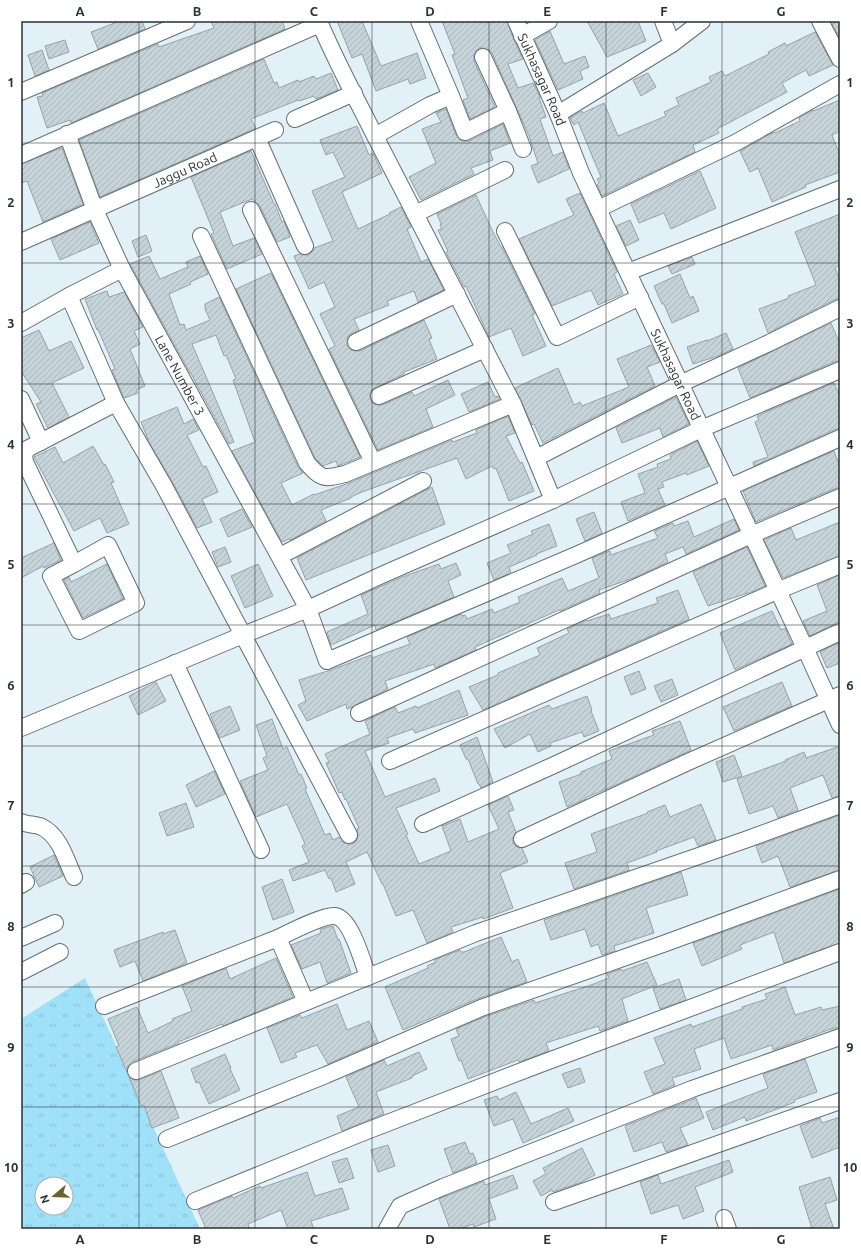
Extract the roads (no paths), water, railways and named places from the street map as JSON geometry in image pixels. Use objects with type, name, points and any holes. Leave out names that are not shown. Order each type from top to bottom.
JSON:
[{"type":"street","points":[[21,92],[187,21]]},
{"type":"street","points":[[419,21],[465,132],[508,111]]},
{"type":"street","name":"Sukhasagar Road","points":[[516,21],[558,114],[581,173],[777,591],[805,648],[834,698],[840,725]]},
{"type":"street","points":[[522,36],[549,21]]},
{"type":"street","points":[[663,21],[672,44]]},
{"type":"street","points":[[558,114],[672,44],[702,21]]},
{"type":"street","points":[[820,21],[840,59]]},
{"type":"street","points":[[21,155],[320,22],[339,66],[514,404],[553,500]]},
{"type":"street","points":[[483,57],[508,111],[523,149]]},
{"type":"street","points":[[598,209],[735,143],[840,84]]},
{"type":"street","points":[[295,119],[354,93]]},
{"type":"street","points":[[375,136],[430,105],[451,96]]},
{"type":"street","name":"Jaggu Road","points":[[21,242],[275,130]]},
{"type":"street","name":"Lane Number 3","points":[[67,134],[95,210],[122,269],[308,609],[327,660],[576,555],[729,488]]},
{"type":"street","points":[[257,138],[305,246]]},
{"type":"street","points":[[415,214],[504,170]]},
{"type":"street","points":[[628,272],[840,189]]},
{"type":"street","points":[[251,210],[373,462]]},
{"type":"street","points":[[505,232],[558,337],[640,297]]},
{"type":"street","points":[[201,236],[308,463],[316,474],[327,478],[344,474],[514,404]]},
{"type":"street","points":[[21,323],[122,269]]},
{"type":"street","points":[[356,342],[457,294]]},
{"type":"street","points":[[69,296],[116,403],[164,486],[349,835]]},
{"type":"street","points":[[536,458],[680,384],[770,343],[840,308]]},
{"type":"street","points":[[379,396],[485,349]]},
{"type":"street","points":[[21,728],[308,609],[553,500],[701,429],[840,370]]},
{"type":"street","points":[[21,399],[41,442]]},
{"type":"street","points":[[74,564],[24,462],[24,455],[27,449],[116,403]]},
{"type":"street","points":[[729,488],[840,438]]},
{"type":"street","points":[[280,556],[423,481]]},
{"type":"street","points":[[359,714],[751,535],[840,497]]},
{"type":"street","points":[[108,545],[136,603],[79,631],[51,576],[74,564],[108,545]]},
{"type":"street","points":[[390,761],[777,591],[840,565]]},
{"type":"street","points":[[423,824],[840,632]]},
{"type":"street","points":[[175,663],[262,850]]},
{"type":"street","points":[[522,839],[688,762],[834,698]]},
{"type":"street","points":[[136,1071],[476,933],[745,840],[840,805]]},
{"type":"street","points":[[21,822],[42,826],[52,834],[59,844],[74,877]]},
{"type":"street","points":[[167,1139],[326,1075],[481,1008],[663,944],[840,879]]},
{"type":"street","points":[[104,1006],[278,938],[323,918],[336,916],[344,921],[351,932],[368,976]]},
{"type":"street","points":[[21,938],[55,923]]},
{"type":"street","points":[[278,938],[306,1002]]},
{"type":"street","points":[[21,972],[60,952]]},
{"type":"street","points":[[195,1201],[374,1128],[840,952]]},
{"type":"street","points":[[387,1229],[400,1206],[443,1187],[692,1089],[840,1037]]},
{"type":"street","points":[[554,1202],[840,1101]]}]
